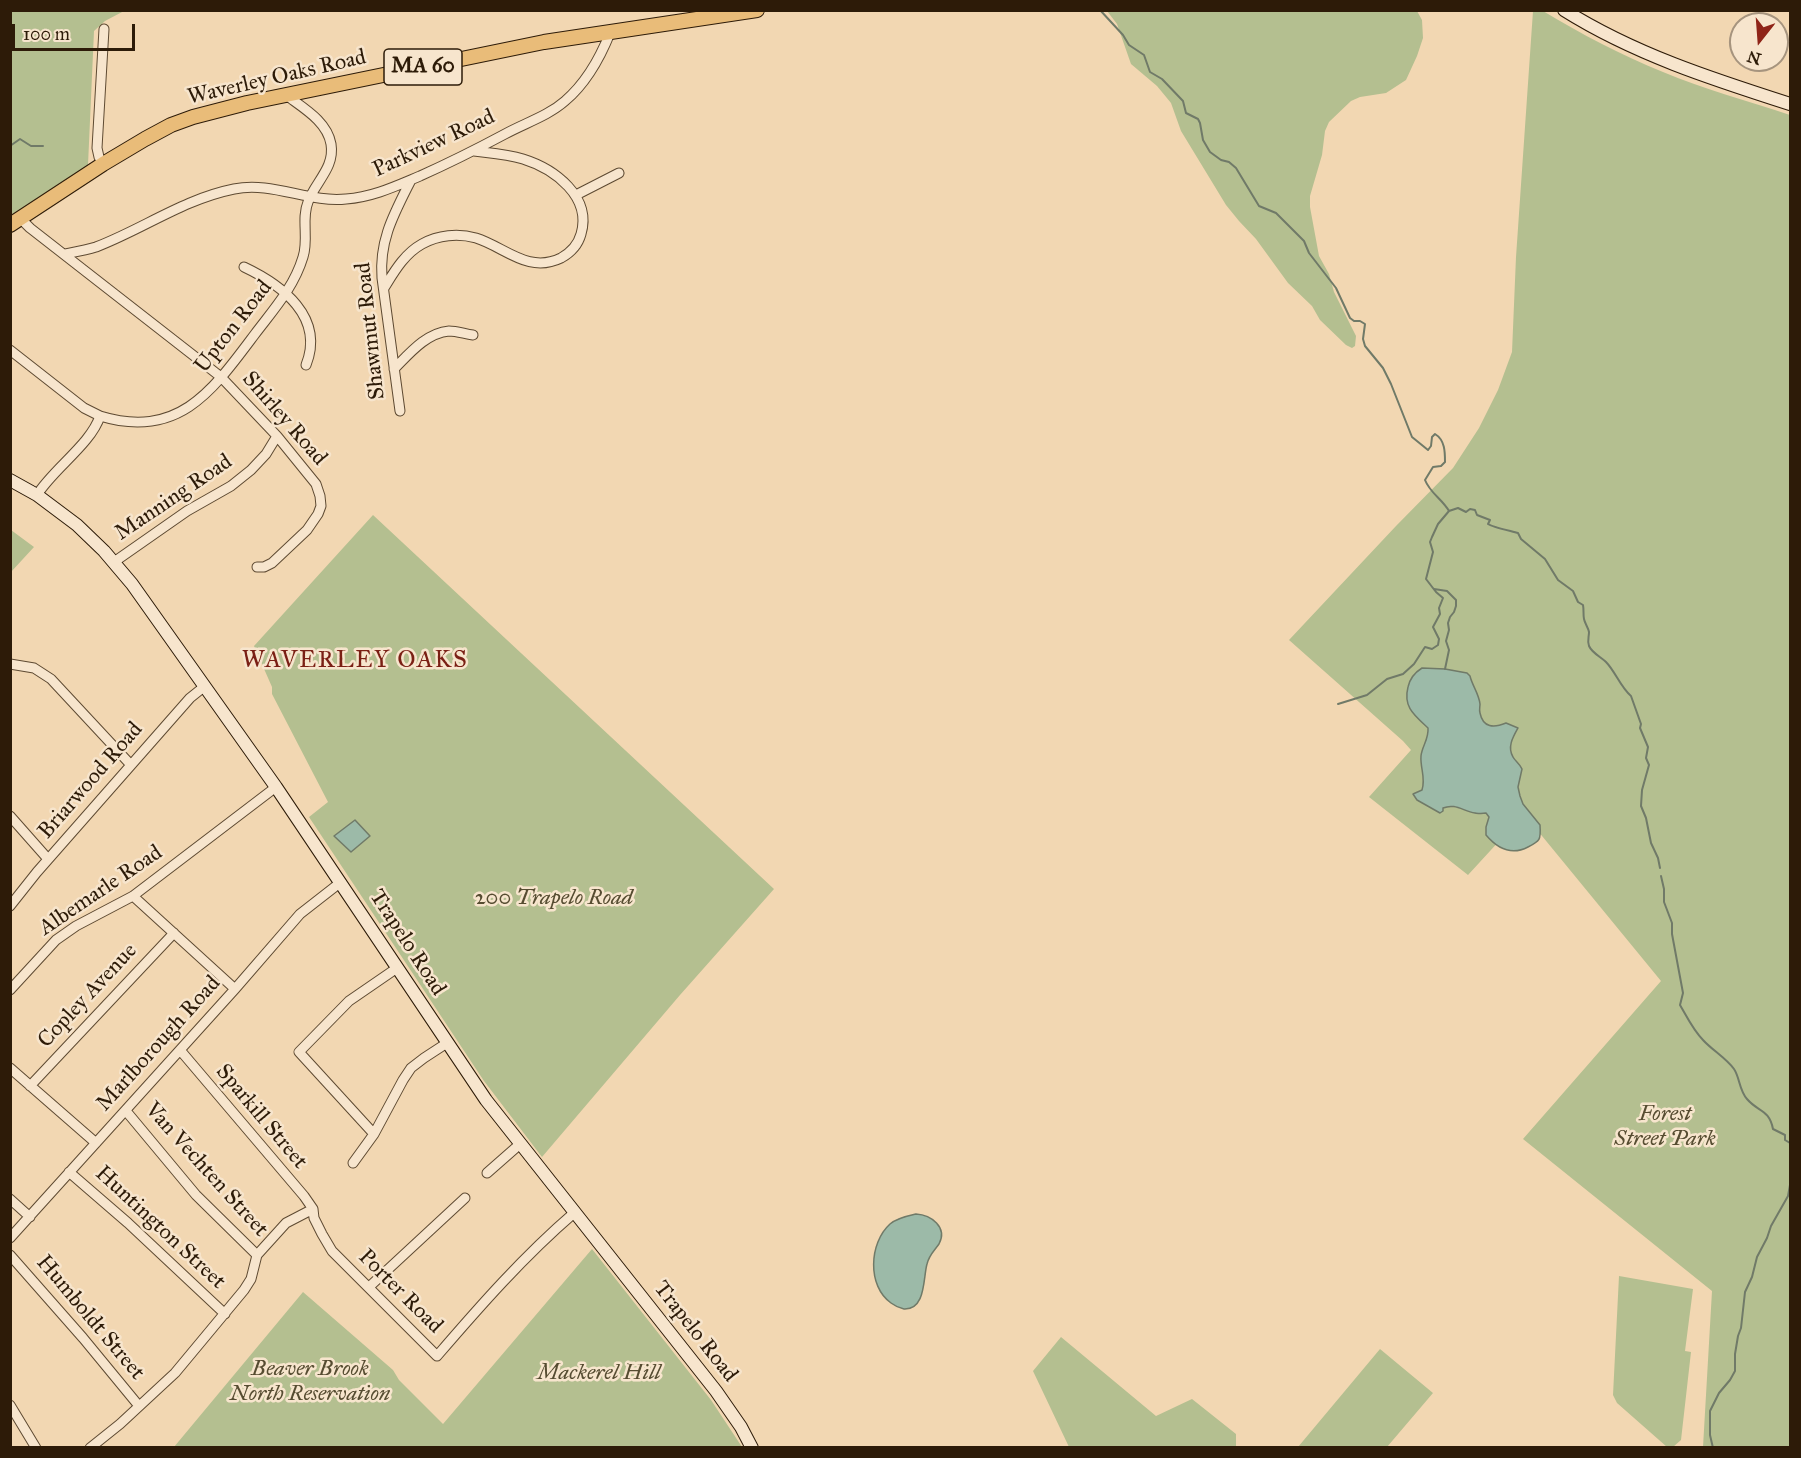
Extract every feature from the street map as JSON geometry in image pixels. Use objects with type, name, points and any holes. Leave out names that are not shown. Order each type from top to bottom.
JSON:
[{"type":"main road","name":"Waverley Oaks Road","points":[[16,221],[103,164],[171,125],[193,117],[286,95],[544,42],[757,10]]},
{"type":"main road","points":[[1563,10],[1660,60],[1707,78],[1791,104]]},
{"type":"main road","name":"Trapelo Road","points":[[10,480],[37,495],[77,525],[114,562],[140,594],[341,882],[482,1094],[716,1392],[741,1427],[752,1448]]},
{"type":"street","points":[[103,164],[97,148],[104,29]]},
{"type":"street","name":"Parkview Road","points":[[65,254],[95,247],[186,204],[243,187],[261,187],[332,200],[387,190],[474,151],[547,114],[565,101],[587,76],[610,33]]},
{"type":"street","name":"Upton Road","points":[[100,416],[117,420],[153,422],[188,408],[221,377],[286,293],[303,255],[306,209],[310,197],[327,169],[332,152],[328,135],[318,119],[286,95]]},
{"type":"street","points":[[384,288],[400,262],[414,249],[432,240],[450,235],[474,237],[514,258],[531,262],[548,263],[562,257],[574,247],[582,233],[583,213],[576,195],[558,177],[532,162],[513,156],[474,151]]},
{"type":"street","points":[[576,195],[619,173]]},
{"type":"street","name":"Shawmut Road","points":[[400,411],[381,270],[383,247],[393,217],[411,180]]},
{"type":"street","name":"Shirley Road","points":[[16,221],[30,228],[65,254],[221,377],[277,436],[316,484],[321,506],[307,530],[272,563],[264,567],[257,567]]},
{"type":"street","points":[[244,267],[286,293],[303,315],[310,333],[312,348],[306,365]]},
{"type":"street","points":[[394,369],[420,344],[435,335],[453,332],[473,335]]},
{"type":"street","points":[[10,350],[84,408],[100,416],[89,436],[48,479],[37,495]]},
{"type":"street","name":"Manning Road","points":[[114,562],[187,511],[231,486],[266,454],[277,436]]},
{"type":"street","points":[[10,664],[34,668],[51,679],[130,765]]},
{"type":"street","name":"Briarwood Road","points":[[10,906],[130,765],[190,698],[205,687]]},
{"type":"street","name":"Albemarle Road","points":[[10,990],[56,940],[76,926],[134,896],[276,787]]},
{"type":"street","points":[[10,816],[48,859]]},
{"type":"street","name":"Marlborough Road","points":[[10,1238],[300,914],[341,882]]},
{"type":"street","points":[[134,896],[235,989]]},
{"type":"street","name":"Copley Avenue","points":[[30,1086],[174,933]]},
{"type":"street","points":[[374,1134],[299,1052],[349,1001],[397,968]]},
{"type":"street","points":[[353,1163],[374,1134],[411,1068],[447,1043]]},
{"type":"street","name":"Sparkill Street","points":[[180,1050],[313,1209]]},
{"type":"street","points":[[10,1068],[96,1143]]},
{"type":"street","name":"Van Vechten Street","points":[[126,1111],[181,1178],[257,1255]]},
{"type":"street","points":[[487,1173],[520,1144]]},
{"type":"street","name":"Huntington Street","points":[[69,1172],[128,1223],[225,1314]]},
{"type":"street","points":[[369,1287],[465,1198]]},
{"type":"street","points":[[10,1199],[30,1217]]},
{"type":"street","points":[[90,1448],[175,1373],[251,1280],[257,1255],[286,1223],[313,1209]]},
{"type":"street","name":"Porter Road","points":[[313,1209],[314,1218],[332,1251],[437,1356],[507,1278],[550,1233],[574,1212]]},
{"type":"street","name":"Humboldt Street","points":[[10,1255],[139,1406]]},
{"type":"street","points":[[10,1405],[36,1448]]},
{"type":"green space","points":[[11,10],[124,11],[105,21],[94,31],[88,165],[11,215]]},
{"type":"green space","points":[[1107,11],[1417,11],[1422,20],[1423,38],[1406,80],[1386,93],[1360,97],[1351,101],[1329,122],[1310,196],[1319,256],[1356,336],[1355,346],[1352,348],[1346,345],[1320,320],[1312,306],[1288,283],[1256,239],[1226,205],[1181,131],[1171,103],[1157,86],[1131,64],[1117,24]]},
{"type":"green space","name":"Forest Street Park","points":[[1533,11],[1543,11],[1602,44],[1663,72],[1790,115],[1790,1446],[1788,1447],[1703,1447],[1712,1291],[1523,1139],[1661,981],[1524,814],[1468,875],[1369,797],[1411,750],[1289,640],[1453,468],[1479,428],[1498,390],[1512,352],[1516,257]]},
{"type":"green space","name":"200 Trapelo Road","points":[[373,515],[774,889],[542,1157],[484,1081],[309,817],[328,802],[272,694],[272,687],[254,646]]},
{"type":"green space","points":[[11,530],[34,547],[11,572]]},
{"type":"green space","points":[[592,1249],[711,1400],[742,1447],[174,1447],[303,1292],[393,1370],[399,1380],[443,1424]]},
{"type":"green space","points":[[1619,1276],[1693,1289],[1685,1351],[1691,1352],[1681,1440],[1673,1447],[1667,1447],[1617,1403],[1613,1395]]},
{"type":"green space","points":[[1061,1337],[1156,1416],[1192,1399],[1236,1434],[1236,1447],[1069,1447],[1033,1371]]},
{"type":"green space","points":[[1380,1349],[1433,1393],[1387,1447],[1298,1447]]},
{"type":"shaded area","points":[[1422,668],[1467,673],[1478,697],[1481,718],[1484,722],[1490,726],[1506,723],[1518,728],[1511,742],[1511,753],[1522,769],[1518,787],[1523,804],[1540,825],[1540,837],[1535,843],[1516,851],[1500,847],[1486,835],[1489,817],[1486,813],[1476,813],[1451,806],[1443,808],[1440,813],[1417,800],[1413,794],[1422,790],[1423,786],[1421,756],[1428,728],[1411,710],[1407,694],[1411,678]]},
{"type":"shaded area","points":[[355,820],[370,836],[351,852],[334,836]]},
{"type":"shaded area","points":[[916,1214],[932,1219],[940,1227],[941,1238],[928,1261],[920,1299],[911,1308],[904,1309],[897,1307],[883,1296],[875,1276],[875,1253],[883,1232],[890,1224]]},
{"type":"waterway","points":[[1100,10],[1129,45],[1144,55],[1150,72],[1162,79],[1183,101],[1186,113],[1198,119],[1203,140],[1210,152],[1236,168],[1259,206],[1276,213],[1304,241],[1309,253],[1336,288],[1350,318],[1365,324],[1363,339],[1365,346],[1383,368],[1412,437],[1428,450],[1435,434],[1443,443],[1445,462],[1441,466],[1433,467],[1425,480],[1430,489],[1449,511],[1458,508],[1466,512],[1470,509],[1475,510],[1477,515],[1490,520],[1488,524],[1518,533],[1521,539],[1545,559],[1558,580],[1573,591],[1578,602],[1583,605],[1584,619],[1589,632],[1589,646],[1604,660],[1631,696],[1648,747],[1646,758],[1649,765],[1642,790],[1641,806],[1660,868]]},
{"type":"waterway","points":[[10,146],[20,139],[31,146],[43,146]]},
{"type":"waterway","points":[[1338,704],[1367,695],[1387,679],[1403,674],[1414,664],[1425,647],[1432,649],[1438,645],[1439,639],[1433,627],[1440,614],[1439,608],[1443,598],[1426,579],[1433,552],[1430,542],[1438,524],[1449,511]]},
{"type":"waterway","points":[[1434,589],[1447,591],[1456,600],[1454,612],[1448,623],[1446,641],[1449,650],[1445,669]]},
{"type":"waterway","points":[[1661,876],[1664,902],[1672,923],[1683,993],[1680,1005],[1699,1036],[1734,1069],[1742,1092],[1747,1099],[1766,1114],[1773,1129],[1785,1135],[1785,1140],[1790,1143]]},
{"type":"waterway","points":[[1713,1448],[1710,1435],[1710,1411],[1719,1393],[1735,1371],[1735,1354],[1745,1292],[1757,1257],[1788,1196],[1790,1185]]},
{"type":"district","name":"WAVERLEY OAKS","points":[[355,661]]},
{"type":"park label","name":"Mackerel Hill","points":[[599,1374]]},
{"type":"park label","name":"Beaver Brook North Reservation","points":[[310,1382]]}]
